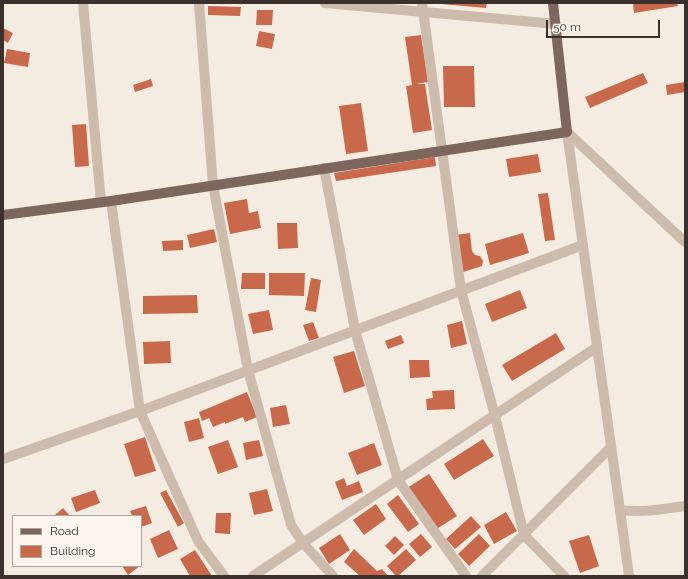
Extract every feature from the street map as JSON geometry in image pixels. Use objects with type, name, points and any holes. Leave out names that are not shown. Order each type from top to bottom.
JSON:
[{"type":"main road","points":[[3,215],[567,132],[553,3]]},
{"type":"street","points":[[83,3],[106,201],[140,411],[198,541],[224,576]]},
{"type":"street","points":[[199,3],[213,185],[248,370],[291,525],[303,543],[333,576]]},
{"type":"street","points":[[325,3],[423,7],[556,24]]},
{"type":"street","points":[[423,7],[461,290],[495,416],[524,535],[564,576]]},
{"type":"street","points":[[567,132],[685,242]]},
{"type":"street","points":[[567,132],[629,576]]},
{"type":"street","points":[[324,168],[355,330],[398,480],[466,576]]},
{"type":"street","points":[[3,459],[140,411],[583,244]]},
{"type":"street","points":[[253,576],[597,347]]},
{"type":"street","points":[[482,576],[611,447]]},
{"type":"street","points":[[620,510],[648,511],[685,506]]},
{"type":"building","points":[[441,3],[487,3],[486,8]]},
{"type":"building","points":[[633,3],[677,3],[678,6],[634,13]]},
{"type":"building","points":[[208,6],[241,7],[240,16],[208,15]]},
{"type":"building","points":[[257,10],[273,10],[272,25],[256,25]]},
{"type":"building","points":[[3,28],[13,33],[8,43],[3,40]]},
{"type":"building","points":[[259,31],[275,34],[272,49],[256,46]]},
{"type":"building","points":[[421,35],[428,82],[416,84],[425,84],[432,130],[413,133],[406,86],[412,85],[405,37]]},
{"type":"building","points":[[7,49],[30,53],[28,67],[4,63]]},
{"type":"building","points":[[443,66],[474,66],[475,107],[444,107]]},
{"type":"building","points":[[643,73],[648,83],[590,108],[585,97]]},
{"type":"building","points":[[151,79],[153,86],[135,92],[133,85]]},
{"type":"building","points":[[685,82],[685,92],[667,95],[666,85]]},
{"type":"building","points":[[361,103],[368,151],[346,154],[339,106]]},
{"type":"building","points":[[86,124],[89,166],[75,167],[72,125]]},
{"type":"building","points":[[538,154],[541,172],[509,177],[506,159]]},
{"type":"building","points":[[435,157],[436,166],[336,181],[334,173]]},
{"type":"building","points":[[548,193],[555,240],[545,241],[538,194]]},
{"type":"building","points":[[247,199],[249,213],[258,211],[261,228],[230,234],[224,203]]},
{"type":"building","points":[[277,223],[297,223],[298,248],[278,249]]},
{"type":"building","points":[[214,229],[217,242],[190,248],[187,235]]},
{"type":"building","points":[[470,233],[472,251],[475,255],[480,256],[483,261],[482,266],[460,273],[454,235]]},
{"type":"building","points":[[523,233],[529,253],[490,265],[485,244]]},
{"type":"building","points":[[183,240],[183,250],[163,251],[162,241]]},
{"type":"building","points":[[242,273],[265,273],[265,289],[241,289]]},
{"type":"building","points":[[269,273],[305,273],[304,296],[269,295]]},
{"type":"building","points":[[311,278],[321,280],[316,312],[305,310]]},
{"type":"building","points":[[520,290],[527,308],[492,322],[485,304]]},
{"type":"building","points":[[197,295],[198,313],[143,314],[143,296]]},
{"type":"building","points":[[269,310],[273,330],[253,334],[248,314]]},
{"type":"building","points":[[462,321],[467,344],[451,348],[447,325]]},
{"type":"building","points":[[313,322],[319,338],[309,341],[303,325]]},
{"type":"building","points":[[556,333],[565,349],[512,381],[502,365]]},
{"type":"building","points":[[401,335],[404,343],[388,349],[385,341]]},
{"type":"building","points":[[170,341],[171,363],[144,364],[143,342]]},
{"type":"building","points":[[354,351],[365,386],[344,393],[333,357]]},
{"type":"building","points":[[409,360],[429,360],[430,377],[410,378]]},
{"type":"building","points":[[454,390],[455,409],[427,410],[426,399],[433,398],[432,391]]},
{"type":"building","points":[[247,392],[257,417],[245,422],[243,417],[213,427],[209,418],[202,421],[199,412]]},
{"type":"building","points":[[286,405],[290,424],[273,427],[270,408]]},
{"type":"building","points":[[199,418],[204,438],[189,442],[184,422]]},
{"type":"building","points":[[145,437],[156,471],[135,477],[124,444]]},
{"type":"building","points":[[483,439],[494,456],[454,480],[444,464]]},
{"type":"building","points":[[228,440],[238,467],[218,474],[208,447]]},
{"type":"building","points":[[259,440],[263,456],[246,460],[243,443]]},
{"type":"building","points":[[374,443],[382,465],[357,475],[348,453]]},
{"type":"building","points":[[429,474],[457,516],[435,530],[407,488]]},
{"type":"building","points":[[344,478],[347,486],[359,481],[363,492],[342,500],[335,482]]},
{"type":"building","points":[[267,489],[273,511],[254,515],[249,493]]},
{"type":"building","points":[[95,490],[100,503],[76,512],[71,498]]},
{"type":"building","points":[[166,490],[184,523],[178,527],[160,493]]},
{"type":"building","points":[[398,495],[419,524],[408,532],[387,504]]},
{"type":"building","points":[[376,504],[386,519],[364,535],[353,520]]},
{"type":"building","points":[[146,506],[152,523],[142,527],[142,515],[132,515],[130,511]]},
{"type":"building","points":[[63,508],[69,515],[55,515]]},
{"type":"building","points":[[506,512],[517,531],[494,544],[484,525]]},
{"type":"building","points":[[216,513],[231,513],[230,534],[215,533]]},
{"type":"building","points":[[471,516],[481,527],[455,549],[446,539]]},
{"type":"building","points":[[169,530],[178,549],[158,558],[150,539]]},
{"type":"building","points":[[340,534],[350,550],[329,564],[319,548]]},
{"type":"building","points":[[421,534],[432,547],[420,557],[409,544]]},
{"type":"building","points":[[479,534],[490,546],[469,566],[458,554]]},
{"type":"building","points":[[589,535],[599,566],[580,573],[569,541]]},
{"type":"building","points":[[395,536],[404,545],[394,555],[385,546]]},
{"type":"building","points":[[354,549],[377,571],[382,569],[388,576],[360,576],[344,562]]},
{"type":"building","points":[[406,549],[416,560],[398,576],[396,576],[387,566]]},
{"type":"building","points":[[195,550],[212,576],[190,576],[180,559]]},
{"type":"building","points":[[123,567],[139,567],[128,575]]}]
